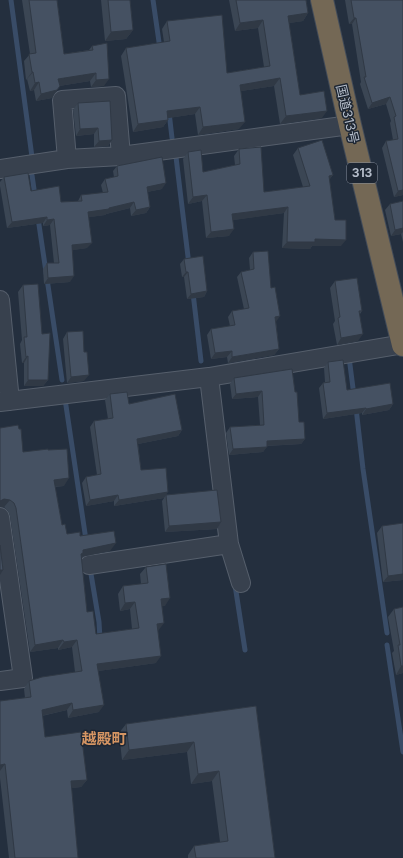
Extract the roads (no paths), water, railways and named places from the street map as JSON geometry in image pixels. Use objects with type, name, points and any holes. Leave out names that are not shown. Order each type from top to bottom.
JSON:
[{"type":"highway","name":"国道313号","points":[[322,0],[350,125],[403,344]]},
{"type":"street","points":[[67,159],[62,100],[116,96],[121,156]]},
{"type":"street","points":[[0,169],[67,159],[121,156],[350,125]]},
{"type":"street","points":[[0,300],[5,401],[209,377],[403,344]]},
{"type":"street","points":[[209,377],[229,544],[241,583]]},
{"type":"street","points":[[0,516],[4,571],[23,678],[0,681]]},
{"type":"street","points":[[89,565],[229,544]]},
{"type":"waterway","points":[[11,0],[32,157]]},
{"type":"waterway","points":[[153,0],[160,49]]},
{"type":"waterway","points":[[169,112],[172,138]]},
{"type":"waterway","points":[[176,157],[189,265]]},
{"type":"waterway","points":[[32,175],[35,196]]},
{"type":"waterway","points":[[38,218],[62,380]]},
{"type":"waterway","points":[[193,293],[201,361]]},
{"type":"waterway","points":[[349,357],[354,396]]},
{"type":"waterway","points":[[65,399],[86,540]]},
{"type":"waterway","points":[[356,408],[363,469],[387,633]]},
{"type":"waterway","points":[[90,568],[99,622],[100,639]]},
{"type":"waterway","points":[[235,585],[245,650]]},
{"type":"waterway","points":[[387,645],[403,752]]},
{"type":"district","name":"越殿町","points":[[104,739]]}]
